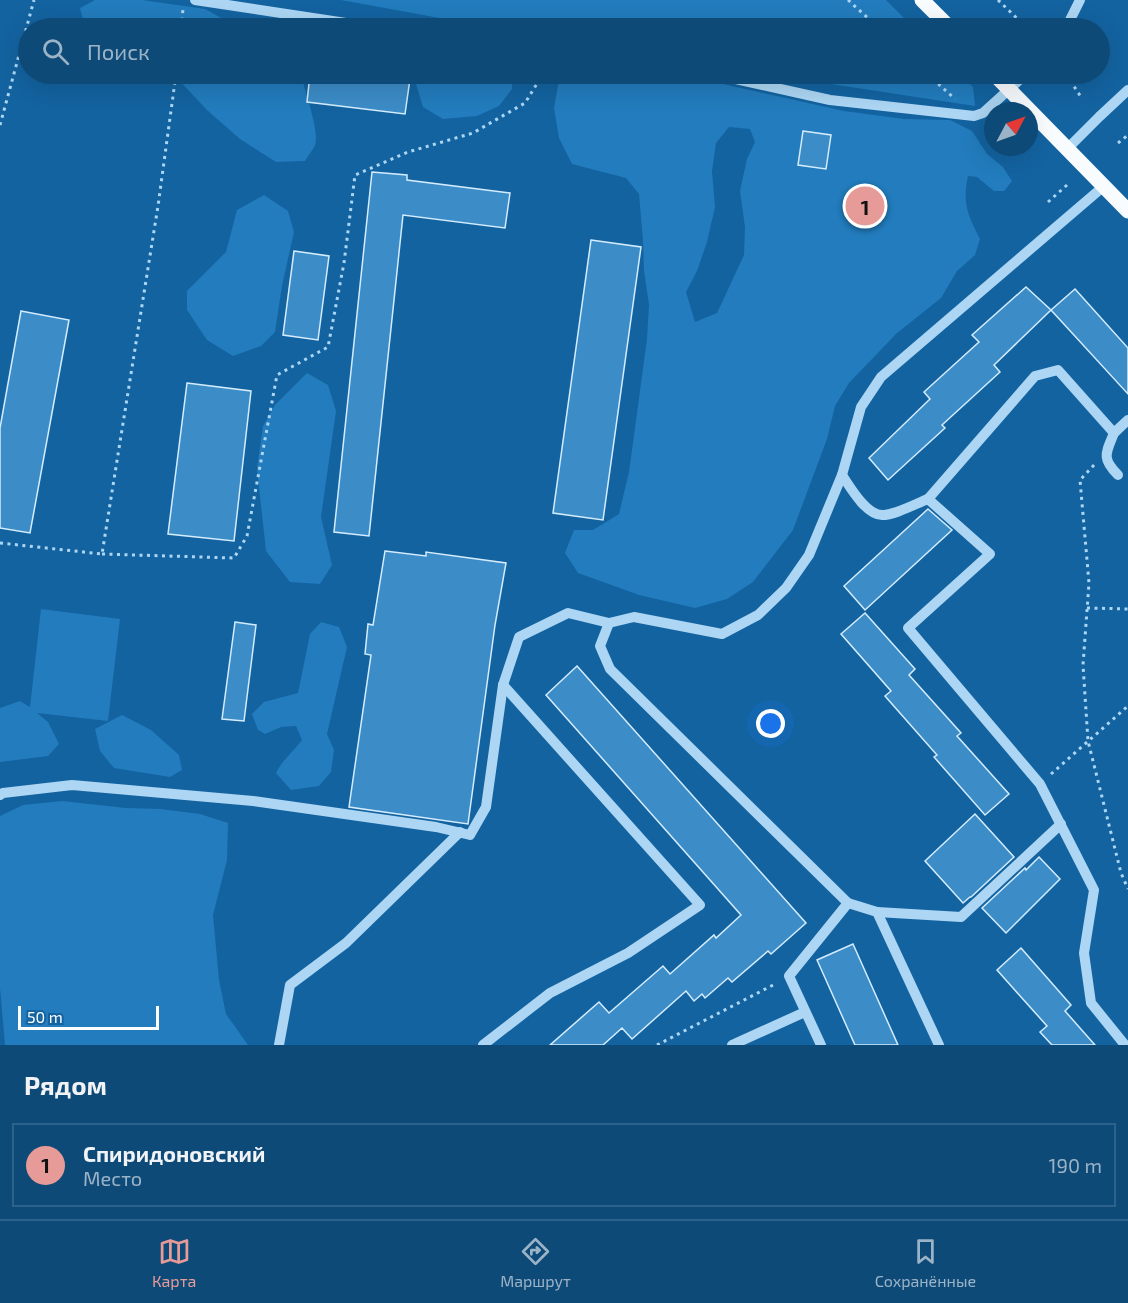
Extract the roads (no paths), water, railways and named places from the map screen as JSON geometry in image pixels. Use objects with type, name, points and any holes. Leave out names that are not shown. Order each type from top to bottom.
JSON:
[{"type":"main road","points":[[922,0],[940,18]]},
{"type":"main road","points":[[1004,84],[1128,211]]},
{"type":"street","points":[[195,0],[313,18]]},
{"type":"street","points":[[1071,18],[1080,0]]},
{"type":"street","points":[[757,84],[830,100],[974,116],[983,113],[1015,84]]},
{"type":"street","points":[[1068,148],[1128,90]]},
{"type":"street","points":[[0,795],[72,785],[253,801],[436,827],[470,835],[486,807],[503,685],[519,637],[568,614],[609,623],[634,617],[722,634],[758,615],[786,588],[808,555],[842,475],[861,407],[881,376],[1104,186]]},
{"type":"street","points":[[842,475],[864,505],[872,513],[880,516],[928,500],[1035,376],[1059,370],[1114,433]]},
{"type":"street","points":[[1118,475],[1106,460],[1107,450],[1114,433],[1128,420]]},
{"type":"street","points":[[928,500],[990,554],[908,628],[1040,784],[1094,890],[1084,953],[1091,1003],[1125,1045]]},
{"type":"street","points":[[609,623],[600,646],[610,669],[848,903],[877,912],[961,917],[1061,825]]},
{"type":"street","points":[[483,1045],[550,993],[628,953],[700,905],[503,685]]},
{"type":"street","points":[[279,1045],[290,985],[346,943],[460,832]]},
{"type":"street","points":[[821,1045],[789,976],[848,903]]},
{"type":"street","points":[[877,912],[939,1045]]},
{"type":"street","points":[[732,1045],[806,1012]]},
{"type":"place","name":"Спиридоновский","points":[[865,206]]}]
